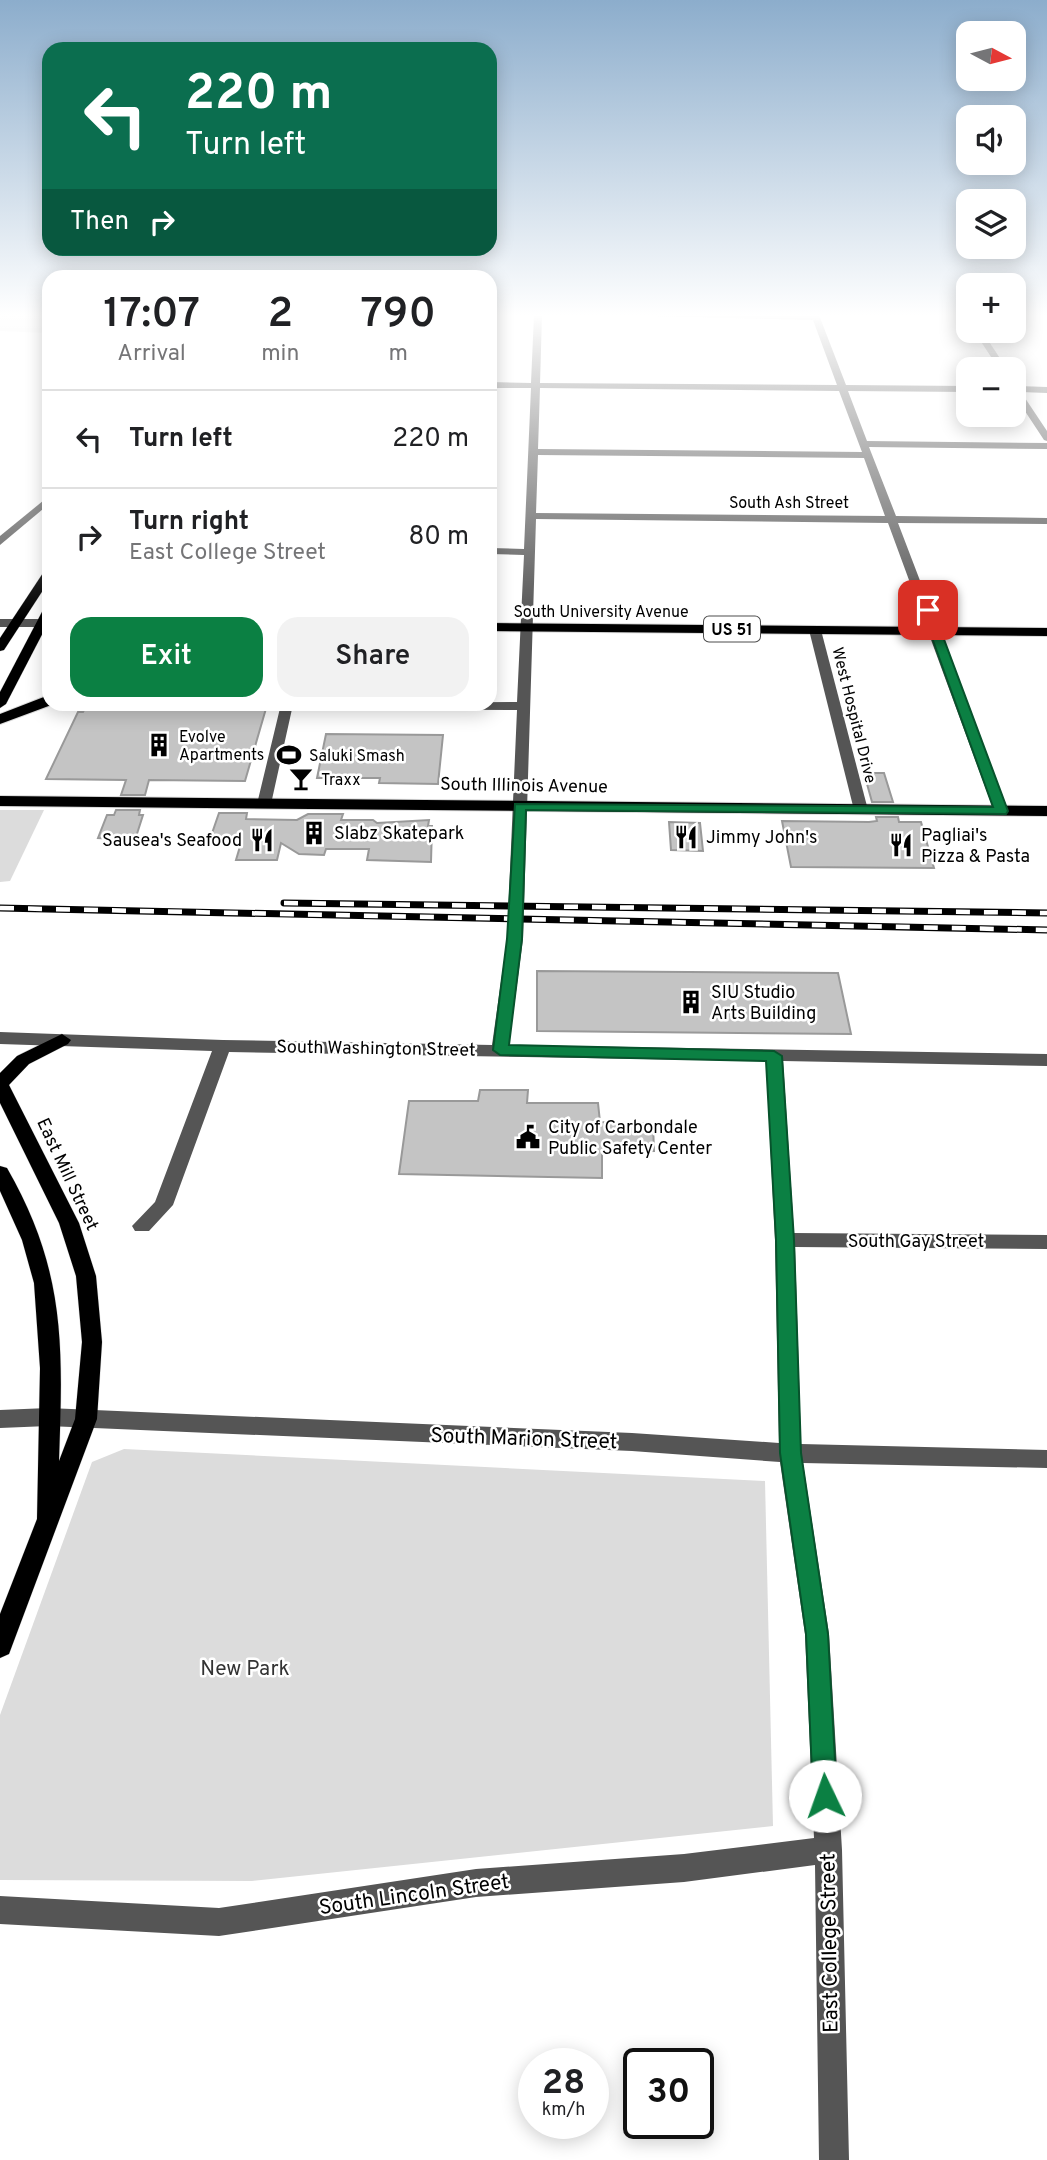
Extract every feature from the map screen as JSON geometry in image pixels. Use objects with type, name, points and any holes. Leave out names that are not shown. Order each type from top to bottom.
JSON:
[{"type":"highway","name":"South University Avenue","points":[[497,627],[1047,632]]},
{"type":"highway","points":[[0,719],[42,703]]},
{"type":"highway","name":"South Illinois Avenue","points":[[0,801],[1047,811]]},
{"type":"main road","points":[[0,647],[42,583]]},
{"type":"main road","points":[[0,704],[42,630]]},
{"type":"main road","points":[[0,1084],[23,1060],[62,1040]]},
{"type":"main road","name":"East Mill Street","points":[[0,1084],[69,1223],[86,1276],[92,1342],[86,1419],[0,1646]]},
{"type":"main road","name":"East Mill Street","points":[[0,1174],[26,1227],[44,1283],[49,1350],[46,1529]]},
{"type":"street","points":[[500,1050],[515,920],[534,416]]},
{"type":"street","points":[[852,416],[936,631],[1001,811]]},
{"type":"street","points":[[1032,416],[1047,438]]},
{"type":"street","points":[[532,452],[1047,446]]},
{"type":"street","points":[[0,542],[42,505]]},
{"type":"street","name":"South Ash Street","points":[[530,516],[1047,521]]},
{"type":"street","points":[[497,551],[530,552]]},
{"type":"street","points":[[0,623],[42,623]]},
{"type":"street","name":"West Hospital Drive","points":[[815,630],[862,810]]},
{"type":"street","points":[[497,706],[524,706]]},
{"type":"street","points":[[264,804],[285,711]]},
{"type":"street","name":"South Washington Street","points":[[0,1038],[223,1046],[1047,1060]]},
{"type":"street","points":[[142,1226],[163,1205],[223,1046]]},
{"type":"street","name":"East College Street","points":[[774,1056],[785,1240],[790,1453],[817,1634],[828,1850],[834,2160]]},
{"type":"street","name":"South Gay Street","points":[[785,1240],[1047,1242]]},
{"type":"street","name":"South Marion Street","points":[[0,1419],[48,1417],[632,1442],[790,1453],[1047,1459]]},
{"type":"street","name":"South Lincoln Street","points":[[0,1910],[219,1922],[476,1883],[684,1868],[828,1850]]},
{"type":"green space","points":[[0,810],[44,810],[10,881],[0,882]]},
{"type":"green space","name":"New Park","points":[[124,1449],[765,1481],[773,1826],[252,1881],[0,1880],[0,1715],[92,1462]]},
{"type":"building","name":"Evolve Apartments","points":[[265,711],[245,781],[149,780],[145,795],[121,795],[126,780],[46,779],[78,712]]},
{"type":"building","points":[[326,734],[443,735],[438,784],[379,783],[380,778],[317,778]]},
{"type":"building","points":[[864,773],[884,773],[893,802],[872,802]]},
{"type":"building","points":[[116,810],[140,810],[139,815],[143,815],[135,840],[98,838],[107,815],[114,815]]},
{"type":"building","points":[[219,813],[247,813],[246,819],[297,820],[308,814],[343,814],[341,820],[373,820],[377,823],[429,820],[428,826],[432,826],[431,862],[367,860],[369,849],[326,849],[324,855],[299,854],[281,843],[277,860],[236,860],[241,843],[209,842]]},
{"type":"building","points":[[876,817],[898,817],[899,822],[921,822],[934,868],[791,867],[782,821],[869,822],[877,821]]},
{"type":"building","name":"Jimmy John's","points":[[669,822],[700,823],[703,851],[671,850]]},
{"type":"building","name":"SIU Studio Arts Building","points":[[537,971],[838,973],[851,1034],[537,1031]]},
{"type":"building","name":"City of Carbondale Public Safety Center","points":[[480,1090],[528,1090],[527,1103],[598,1103],[600,1122],[653,1124],[654,1151],[602,1152],[602,1178],[399,1174],[409,1101],[478,1101]]},
{"type":"railway","points":[[284,903],[1047,913]]},
{"type":"railway","points":[[0,908],[1047,930]]},
{"type":"place","name":"Evolve Apartments","points":[[159,745]]},
{"type":"place","name":"Saluki Smash","points":[[289,755]]},
{"type":"place","name":"Traxx","points":[[301,779]]},
{"type":"place","name":"Slabz Skatepark","points":[[314,833]]},
{"type":"place","name":"Jimmy John's","points":[[686,837]]},
{"type":"place","name":"Sausea's Seafood","points":[[262,840]]},
{"type":"place","name":"Pagliai's Pizza & Pasta","points":[[901,845]]},
{"type":"place","name":"SIU Studio Arts Building","points":[[691,1002]]},
{"type":"place","name":"City of Carbondale Public Safety Center","points":[[528,1137]]},
{"type":"route","points":[[825,1796],[817,1634],[790,1453],[785,1240],[774,1056],[500,1050],[514,939],[520,806],[1001,811],[928,610]]}]
